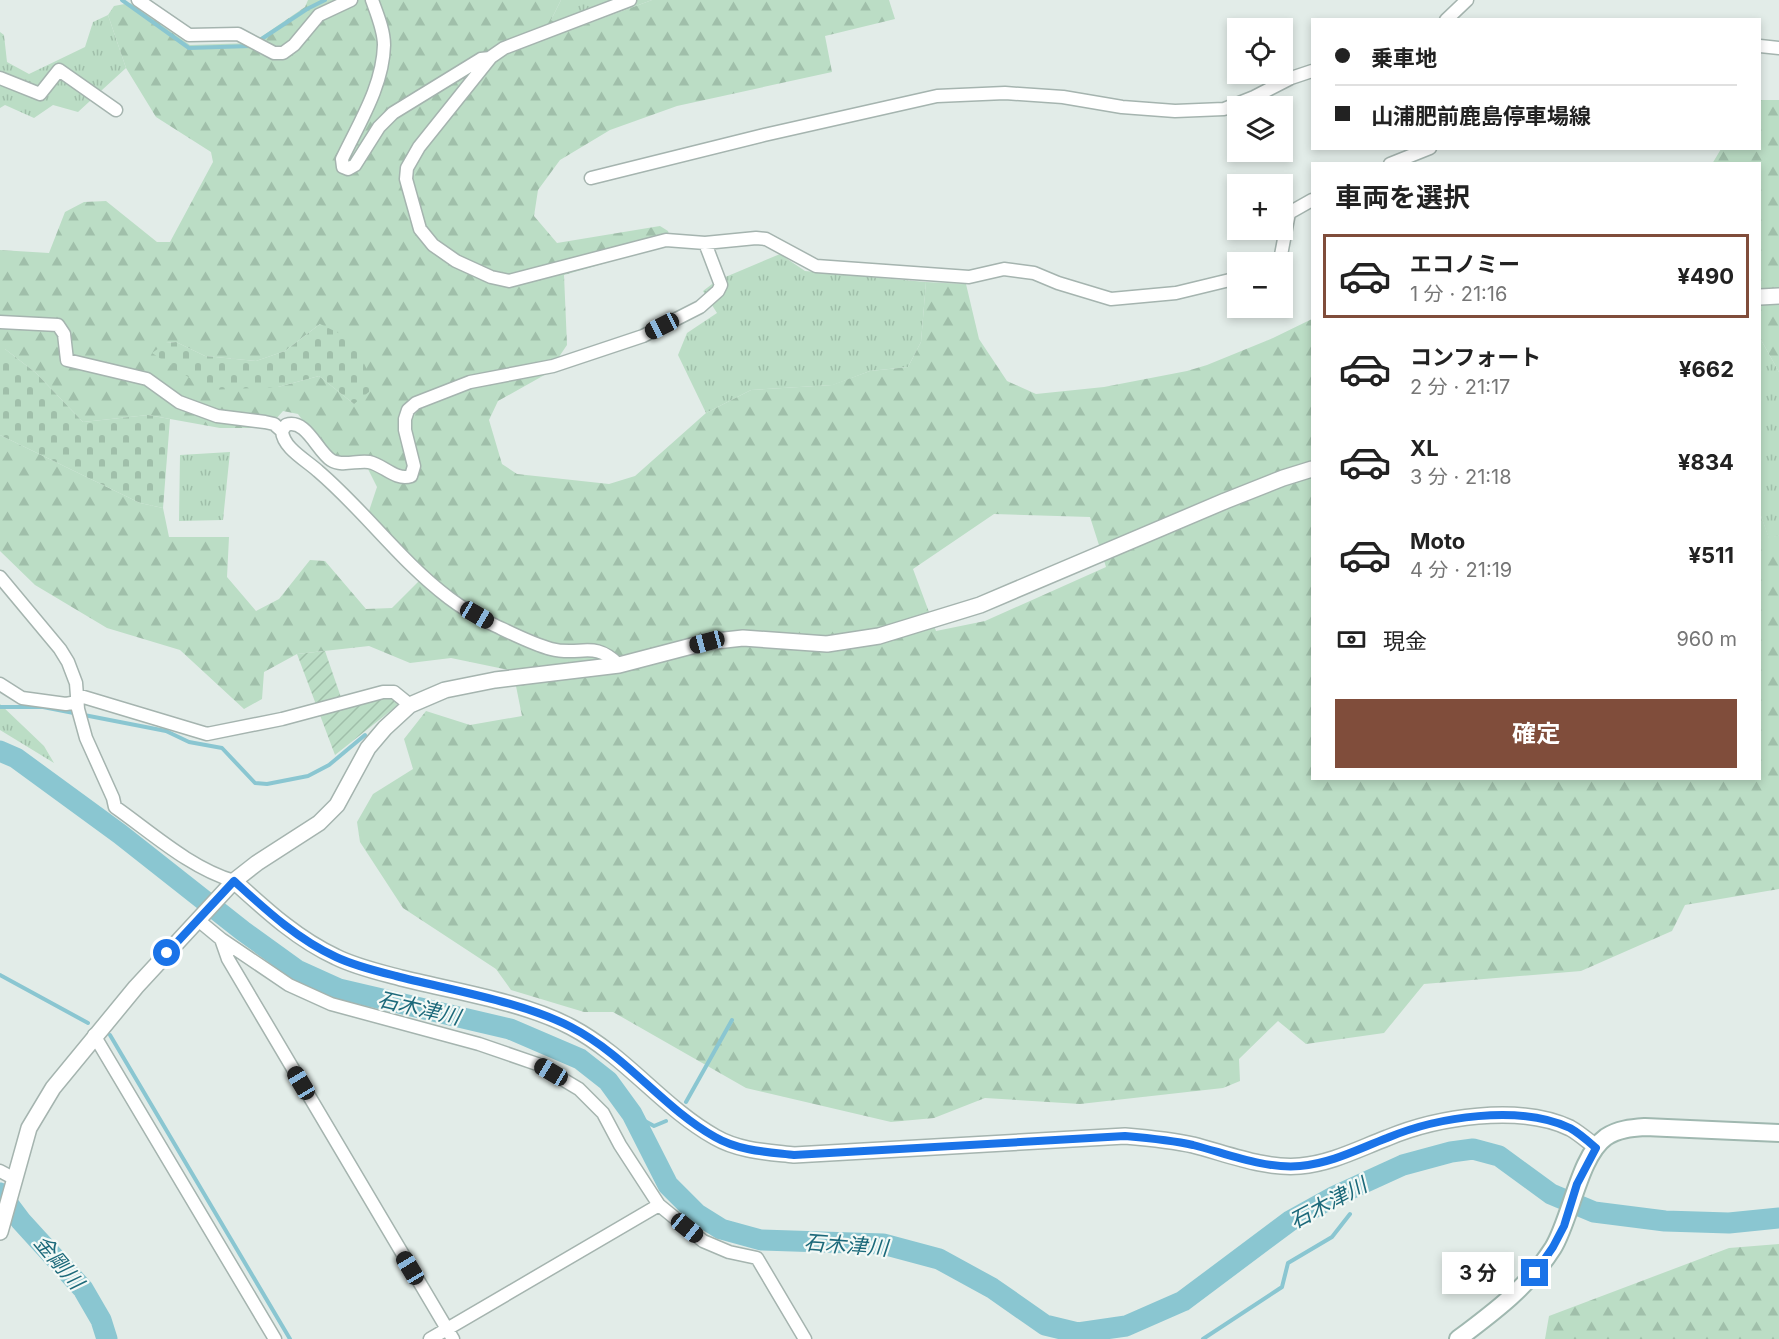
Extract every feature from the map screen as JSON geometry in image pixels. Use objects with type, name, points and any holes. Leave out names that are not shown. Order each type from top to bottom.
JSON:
[{"type":"main road","points":[[1458,1339],[1516,1294],[1535,1273],[1564,1226],[1577,1184],[1596,1148],[1606,1137],[1626,1128],[1779,1133]]},
{"type":"street","points":[[138,0],[189,34],[238,34],[274,53],[283,53],[294,45],[319,15],[351,0]]},
{"type":"street","points":[[372,0],[383,34],[384,46],[376,87],[342,159],[343,167],[348,169],[355,165],[379,127],[393,113],[481,59],[491,57]]},
{"type":"street","points":[[630,0],[504,48],[491,57],[419,147],[407,168],[407,190],[420,229],[433,244],[456,261],[491,277],[508,281],[666,240],[705,243],[756,238],[766,239],[816,266],[969,277],[1004,269],[1034,273],[1111,299],[1176,293],[1227,281]]},
{"type":"street","points":[[1448,18],[1467,0]]},
{"type":"street","points":[[1761,46],[1779,48]]},
{"type":"street","points":[[0,78],[40,94],[59,70],[116,110]]},
{"type":"street","points":[[591,178],[764,135],[938,96],[1005,93],[1175,111],[1224,110],[1291,78],[1311,71]]},
{"type":"street","points":[[1395,162],[1425,150]]},
{"type":"street","points":[[1282,252],[1289,213],[1311,201]]},
{"type":"street","points":[[619,665],[608,654],[593,650],[549,649],[491,623],[450,599],[402,556],[336,486],[289,446],[282,437],[282,431],[286,425],[291,423],[302,427],[328,458],[336,463],[366,461],[380,465],[398,477],[411,476],[414,466],[405,430],[405,419],[408,410],[416,403],[470,382],[553,366],[643,336],[700,306],[718,291],[721,285],[705,243]]},
{"type":"street","points":[[1761,297],[1779,296]]},
{"type":"street","points":[[0,322],[58,325],[64,334],[67,360],[147,379],[179,402],[217,416],[274,424],[282,431]]},
{"type":"street","points":[[2,1226],[29,1128],[53,1088],[94,1035],[234,881],[257,862],[319,823],[337,805],[368,748],[385,728],[410,705],[445,690],[495,680],[619,665],[716,641],[743,638],[827,644],[879,636],[980,605],[1225,501],[1283,478],[1311,470]]},
{"type":"street","points":[[0,577],[64,656],[76,682],[78,707],[86,738],[115,807],[180,854],[214,875],[234,881],[309,944],[366,969],[521,1008],[569,1026],[602,1044],[686,1118],[716,1138],[741,1148],[794,1155],[1125,1136],[1167,1140],[1275,1166],[1301,1166],[1339,1159],[1388,1137],[1437,1121],[1467,1117],[1517,1116],[1550,1121],[1572,1129],[1596,1148]]},
{"type":"street","points":[[0,684],[22,698],[66,704],[207,734],[282,719],[383,692],[394,692],[410,705]]},
{"type":"street","points":[[199,919],[220,939],[289,985],[331,1004],[479,1044],[537,1064],[579,1089],[603,1113],[620,1145],[659,1205],[703,1241],[729,1252],[757,1258],[805,1339]]},
{"type":"street","points":[[220,939],[228,959],[450,1334]]},
{"type":"street","points":[[94,1035],[275,1339]]},
{"type":"street","points":[[0,1172],[13,1185]]},
{"type":"street","points":[[430,1339],[450,1334],[659,1205]]},
{"type":"green space","points":[[308,0],[561,0],[551,20],[571,30],[652,0],[889,0],[895,19],[825,36],[832,72],[677,106],[610,130],[560,160],[538,190],[534,216],[557,243],[660,226],[668,231],[672,244],[564,275],[567,345],[548,373],[498,401],[489,420],[502,464],[517,474],[609,484],[635,476],[706,413],[751,390],[832,385],[870,371],[908,367],[921,342],[926,282],[966,284],[979,339],[1007,381],[1036,394],[1104,387],[1187,371],[1273,338],[1311,319],[1311,780],[1761,780],[1761,516],[1769,538],[1779,535],[1779,889],[1685,905],[1672,931],[1581,971],[1424,984],[1384,1033],[1306,1044],[1278,1021],[1239,1059],[1240,1081],[1223,1088],[1080,1104],[985,1098],[934,1118],[891,1122],[746,1088],[613,1012],[584,1012],[511,990],[496,969],[403,908],[360,842],[357,822],[373,794],[413,769],[404,739],[426,711],[470,725],[522,716],[513,671],[451,658],[410,663],[369,646],[297,654],[264,672],[262,699],[244,709],[180,650],[107,628],[35,585],[0,551],[0,435],[140,503],[163,508],[169,537],[229,537],[227,577],[256,611],[279,599],[310,560],[325,561],[366,609],[392,608],[419,581],[365,523],[377,487],[367,467],[336,466],[298,414],[283,411],[268,428],[220,428],[148,415],[83,422],[36,373],[5,349],[0,349],[0,250],[49,253],[65,212],[84,202],[106,201],[157,242],[170,242],[213,162],[211,152],[156,117],[126,68],[108,15],[114,6],[130,3],[190,45],[252,43],[305,7]],"holes":[[[320,324],[354,404],[319,376],[278,387],[166,343],[176,342],[205,356],[256,361],[285,351]],[[994,514],[1090,517],[1106,567],[985,621],[936,631],[913,569]]]},
{"type":"green space","points":[[561,0],[652,0],[571,30],[551,20]]},
{"type":"green space","points":[[108,15],[126,68],[78,112],[53,105],[34,118],[5,105],[0,108],[0,32],[4,35],[7,62],[29,74],[85,47],[93,22]]},
{"type":"green space","points":[[1761,100],[1779,100],[1779,372],[1761,340],[1761,162],[1713,162],[1720,150],[1761,150]]},
{"type":"green space","points":[[780,254],[805,271],[926,282],[921,342],[908,367],[870,371],[833,385],[751,390],[706,413],[678,355],[687,333],[717,313],[703,291],[716,281]]},
{"type":"green space","points":[[320,324],[353,340],[375,387],[354,404],[319,376],[278,387],[208,390],[152,353],[166,343],[176,342],[205,356],[256,361],[285,351]]},
{"type":"green space","points":[[1761,340],[1779,372],[1779,535],[1769,539],[1761,516]]},
{"type":"green space","points":[[0,349],[5,349],[36,373],[83,422],[148,415],[170,419],[163,508],[140,503],[0,435]]},
{"type":"green space","points":[[230,452],[223,520],[179,521],[180,455]]},
{"type":"green space","points":[[325,651],[344,706],[388,694],[398,705],[335,755],[297,654]]},
{"type":"green space","points":[[0,704],[44,746],[54,763],[0,730]]},
{"type":"green space","points":[[1779,1244],[1779,1339],[1545,1339],[1549,1316],[1729,1248]]},
{"type":"waterway","points":[[122,0],[189,48],[251,46],[307,9],[325,0]]},
{"type":"waterway","points":[[0,707],[43,707],[166,731],[189,742],[222,748],[255,783],[267,784],[308,776],[329,765],[365,735]]},
{"type":"waterway","name":"石木津川","points":[[0,751],[16,758],[120,834],[243,931],[297,970],[339,989],[510,1029],[580,1059],[608,1081],[632,1114],[668,1185],[697,1214],[721,1229],[761,1240],[883,1244],[939,1259],[992,1288],[1045,1325],[1078,1333],[1126,1326],[1183,1301],[1290,1221],[1335,1196],[1403,1165],[1451,1152],[1473,1149],[1499,1156],[1551,1194],[1594,1212],[1665,1221],[1729,1223],[1779,1218]]},
{"type":"waterway","points":[[0,975],[88,1023]]},
{"type":"waterway","points":[[686,1102],[732,1020]]},
{"type":"waterway","points":[[110,1035],[290,1339]]},
{"type":"waterway","points":[[632,1114],[654,1126],[666,1121]]},
{"type":"waterway","name":"金剛川","points":[[0,1193],[21,1221],[83,1289],[101,1320],[107,1339]]},
{"type":"waterway","points":[[1203,1339],[1282,1287],[1288,1263],[1332,1237],[1350,1214]]},
{"type":"route","points":[[167,953],[234,881],[309,944],[366,969],[521,1008],[569,1026],[602,1044],[686,1118],[716,1138],[741,1148],[794,1155],[1125,1136],[1167,1140],[1275,1166],[1301,1166],[1339,1159],[1388,1137],[1437,1121],[1467,1117],[1517,1116],[1550,1121],[1572,1129],[1596,1148],[1577,1184],[1564,1226],[1535,1273]]}]
